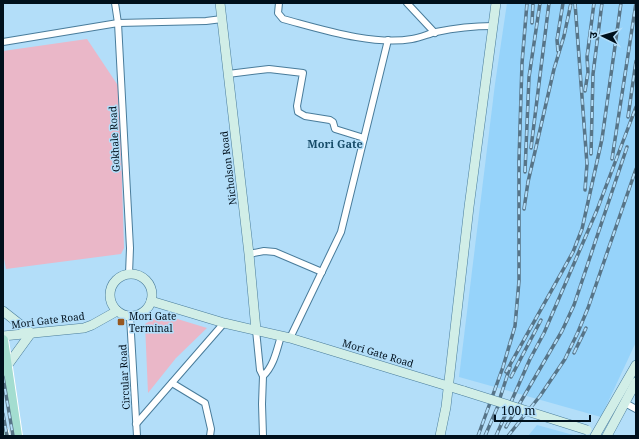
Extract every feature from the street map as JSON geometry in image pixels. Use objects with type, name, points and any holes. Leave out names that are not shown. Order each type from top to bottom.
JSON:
[{"type":"main road","points":[[3,340],[17,436]]},
{"type":"main road","points":[[3,432],[4,436]]},
{"type":"street","name":"Gokhale Road","points":[[115,3],[118,23],[130,248],[129,274]]},
{"type":"street","name":"Nicholson Road","points":[[220,3],[213,20],[228,74],[249,254],[256,330]]},
{"type":"street","points":[[279,3],[278,13],[283,19],[336,33],[365,38],[388,40],[412,39],[435,33],[475,26],[493,26]]},
{"type":"street","points":[[407,3],[435,33]]},
{"type":"street","points":[[440,436],[449,386],[469,207],[496,3]]},
{"type":"street","points":[[3,42],[118,23],[213,20]]},
{"type":"street","points":[[263,376],[272,364],[322,272],[341,232],[388,40]]},
{"type":"street","points":[[228,74],[269,69],[303,73],[297,106],[298,112],[304,116],[330,120],[333,122],[335,129],[364,138]]},
{"type":"street","points":[[249,254],[264,251],[275,252],[322,272]]},
{"type":"street","points":[[129,274],[137,274],[147,281],[151,288],[152,301],[144,312],[137,316],[130,317],[116,311],[110,301],[110,288],[118,278],[129,274]]},
{"type":"street","name":"Mori Gate Road","points":[[152,301],[224,323],[286,337],[449,386],[595,434]]},
{"type":"street","points":[[3,311],[32,333],[7,366]]},
{"type":"street","name":"Mori Gate Road","points":[[3,336],[92,326],[116,311]]},
{"type":"street","name":"Circular Road","points":[[130,317],[137,436]]},
{"type":"street","points":[[136,424],[224,323]]},
{"type":"street","points":[[256,330],[260,370],[263,376],[263,436]]},
{"type":"street","points":[[595,434],[636,365]]},
{"type":"street","points":[[607,436],[636,382]]},
{"type":"street","points":[[172,383],[205,403],[211,429],[210,436]]},
{"type":"street","points":[[625,403],[636,409]]},
{"type":"shaded area","points":[[507,3],[636,3],[636,342],[601,417],[459,377],[495,84]]},
{"type":"shaded area","points":[[87,39],[119,87],[124,248],[121,254],[6,269],[3,253],[3,51]]},
{"type":"shaded area","points":[[161,314],[207,328],[176,358],[148,393],[145,324]]},
{"type":"shaded area","points":[[537,425],[577,436],[528,436]]},
{"type":"railway","points":[[478,436],[503,367],[515,326],[519,281],[519,160],[522,63],[527,3]]},
{"type":"railway","points":[[532,23],[533,3]]},
{"type":"railway","points":[[525,172],[529,77],[540,3]]},
{"type":"railway","points":[[531,148],[549,3]]},
{"type":"railway","points":[[558,51],[557,40],[563,3]]},
{"type":"railway","points":[[524,209],[528,182],[571,3]]},
{"type":"railway","points":[[575,3],[587,164],[585,190]]},
{"type":"railway","points":[[585,91],[588,72],[587,57],[594,3]]},
{"type":"railway","points":[[591,154],[593,74],[602,3]]},
{"type":"railway","points":[[506,372],[573,252],[582,229],[602,139],[621,3]]},
{"type":"railway","points":[[612,159],[636,3]]},
{"type":"railway","points":[[628,117],[636,61]]},
{"type":"railway","points":[[496,436],[530,359],[544,333],[597,210],[636,107]]},
{"type":"railway","points":[[506,427],[562,331],[574,305],[627,147]]},
{"type":"railway","points":[[508,436],[540,396],[565,359],[578,332],[588,308],[636,169]]},
{"type":"railway","points":[[511,377],[541,320]]},
{"type":"railway","points":[[574,353],[586,328]]},
{"type":"railway","points":[[498,404],[510,367]]},
{"type":"railway","points":[[3,377],[13,436]]},
{"type":"railway","points":[[485,436],[501,399]]},
{"type":"railway","points":[[3,414],[7,436]]},
{"type":"place","name":"Mori Gate Terminal","points":[[121,322]]},
{"type":"district","name":"Mori Gate","points":[[335,143]]}]
